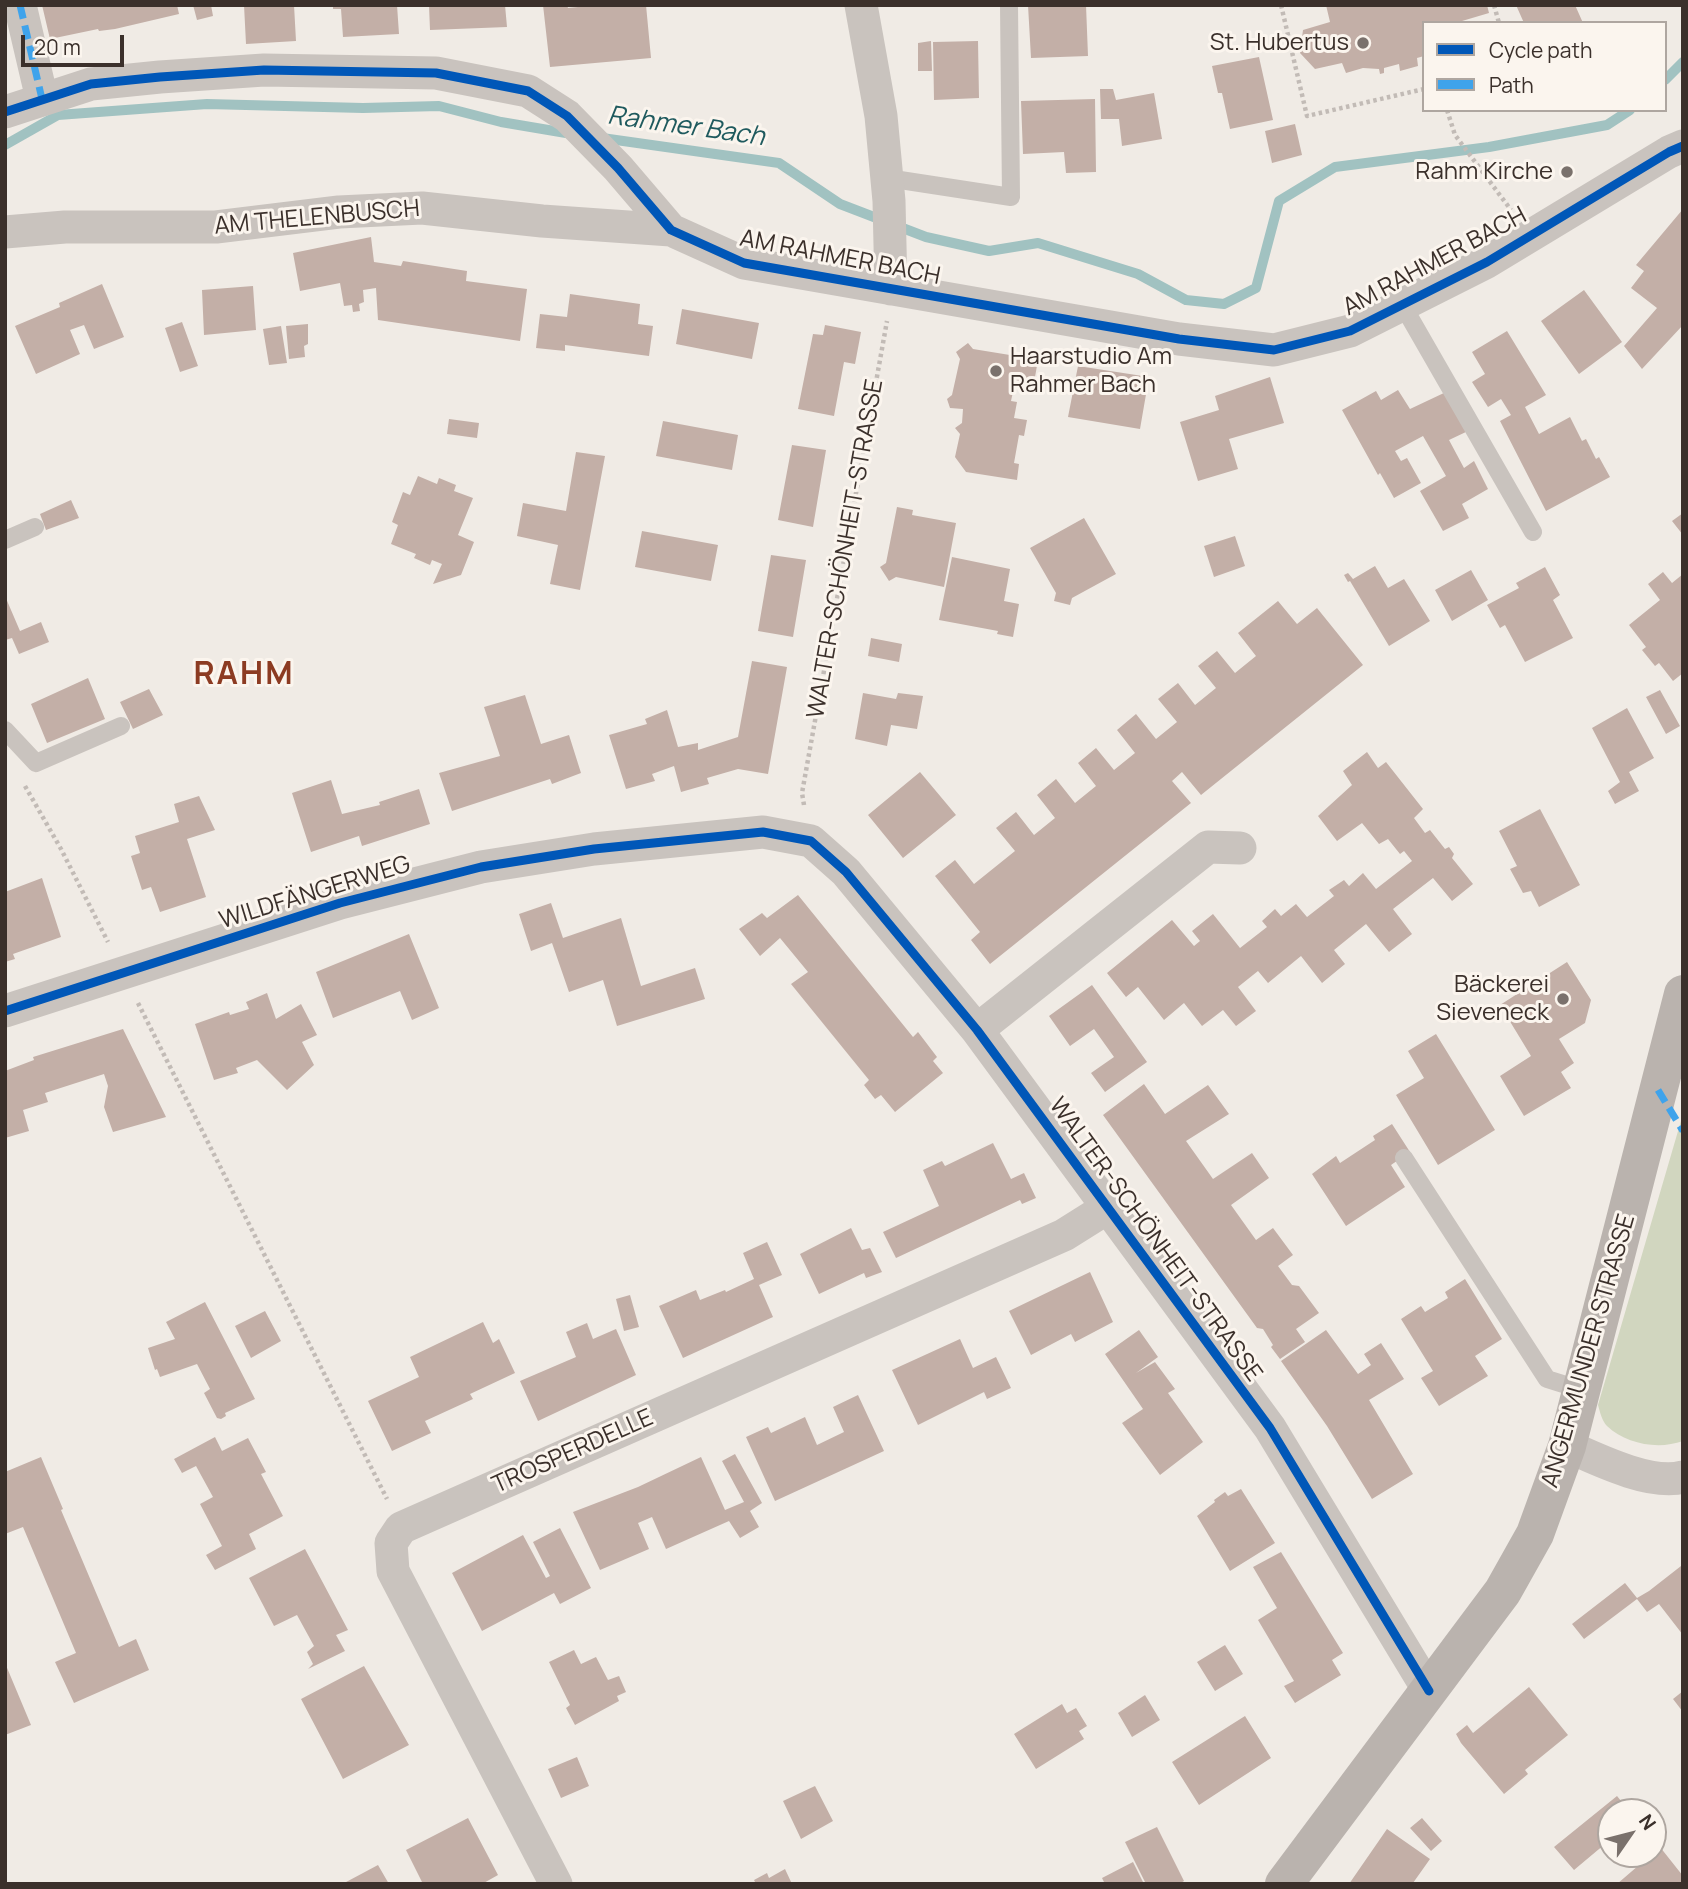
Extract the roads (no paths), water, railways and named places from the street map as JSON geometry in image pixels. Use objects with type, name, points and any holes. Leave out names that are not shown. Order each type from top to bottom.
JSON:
[{"type":"main road","name":"ANGERMUNDER STRASSE","points":[[1284,1884],[1503,1591],[1535,1534],[1567,1447],[1683,994]]},
{"type":"street","points":[[20,5],[42,99]]},
{"type":"street","points":[[861,5],[881,116],[888,189],[891,275]]},
{"type":"street","name":"AM RAHMER BACH","points":[[5,112],[91,84],[199,74],[264,70],[436,73],[528,91],[567,116],[618,168],[671,230],[744,263],[891,275],[1179,340],[1275,350],[1350,331],[1488,261],[1683,146]]},
{"type":"street","name":"AM THELENBUSCH","points":[[5,232],[65,227],[216,227],[339,212],[422,208],[542,221],[671,230]]},
{"type":"street","name":"WILDFÄNGERWEG","points":[[5,1011],[340,903],[481,867],[594,849],[763,832],[810,841]]},
{"type":"street","name":"WALTER-SCHÖNHEIT-STRASSE","points":[[810,841],[846,872],[977,1030],[1270,1428],[1429,1691]]},
{"type":"street","points":[[977,1030],[1208,847],[1240,848]]},
{"type":"street","name":"TROSPERDELLE","points":[[556,1884],[393,1571],[391,1543],[401,1528],[1064,1235],[1107,1208]]},
{"type":"street","points":[[1567,1447],[1612,1466],[1681,1482]]},
{"type":"lane","points":[[888,189],[1011,197],[1009,5]]},
{"type":"lane","points":[[1402,304],[1533,531]]},
{"type":"lane","points":[[5,540],[35,527]]},
{"type":"lane","points":[[5,730],[36,763],[121,726]]},
{"type":"lane","points":[[1404,1158],[1547,1379],[1582,1390]]},
{"type":"waterway","name":"Rahmer Bach","points":[[1667,78],[1683,62]]},
{"type":"waterway","name":"Rahmer Bach","points":[[5,145],[58,115],[207,104],[363,108],[439,106],[501,122],[572,134]]},
{"type":"waterway","name":"Rahmer Bach","points":[[602,138],[779,163],[840,204],[926,237],[989,251],[1038,243],[1138,274],[1186,300],[1224,304],[1256,288],[1279,201],[1335,167],[1489,147],[1607,125],[1627,112]]},
{"type":"place","name":"St. Hubertus","points":[[1363,43]]},
{"type":"place","name":"Rahm Kirche","points":[[1567,172]]},
{"type":"place","name":"Haarstudio Am Rahmer Bach","points":[[996,371]]},
{"type":"place","name":"Bäckerei Sieveneck","points":[[1563,999]]},
{"type":"district","name":"RAHM","points":[[244,675]]}]
